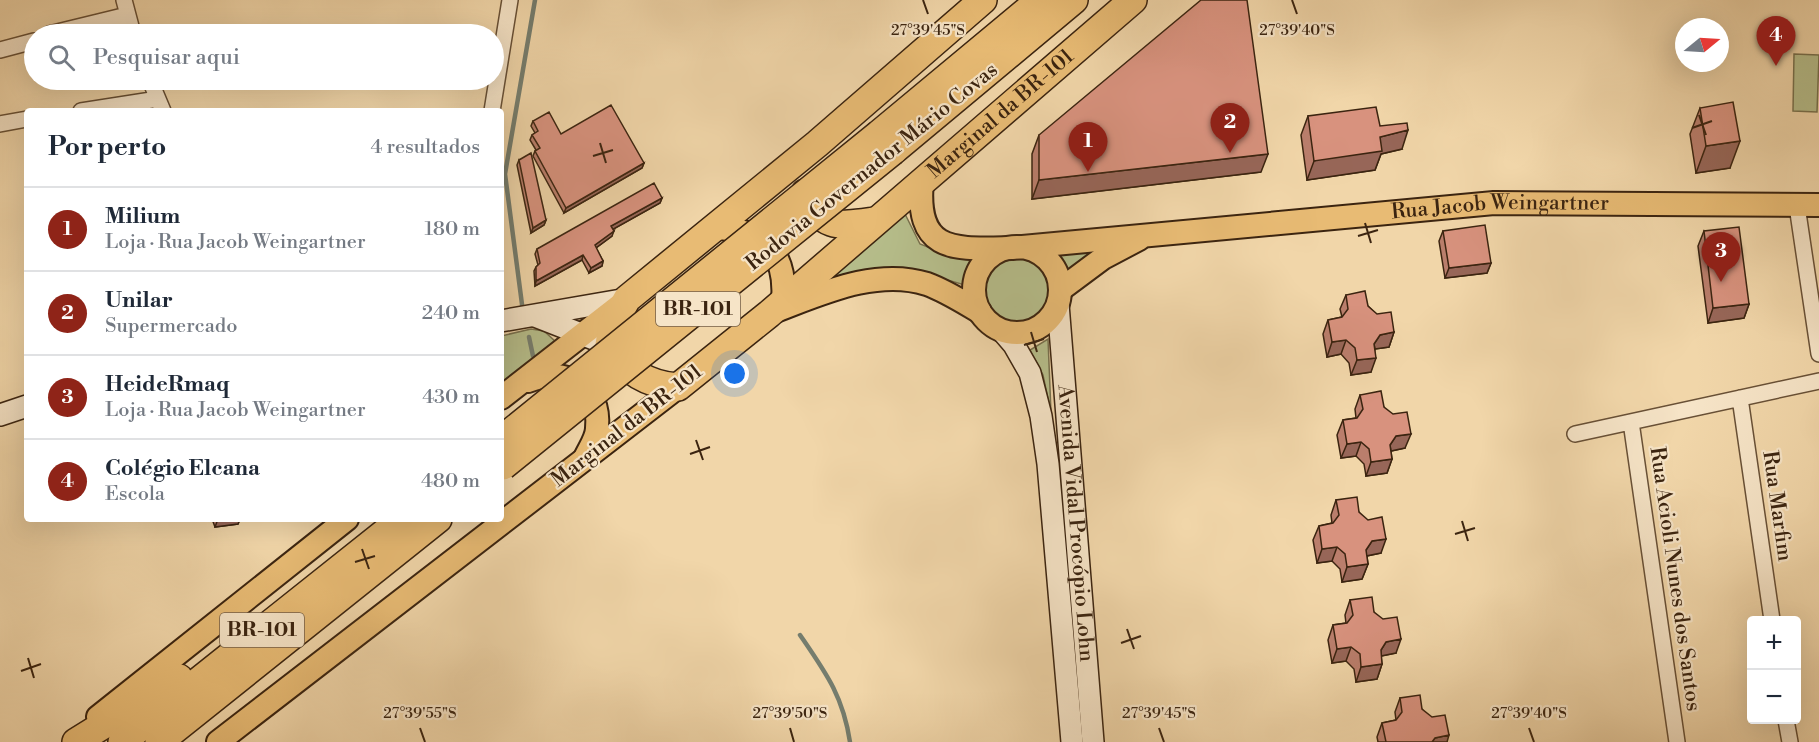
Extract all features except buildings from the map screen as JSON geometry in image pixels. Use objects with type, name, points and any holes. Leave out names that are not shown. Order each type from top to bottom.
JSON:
[{"type":"highway","points":[[678,387],[665,386],[642,378],[627,368],[609,345],[612,326],[627,299],[817,144],[983,0]]},
{"type":"highway","name":"Rodovia Governador Mário Covas","points":[[886,143],[1040,0]]},
{"type":"highway","name":"Rodovia Governador Mário Covas","points":[[504,456],[886,143],[1074,0]]},
{"type":"highway","name":"Marginal da BR-101","points":[[678,387],[776,308],[1133,0]]},
{"type":"highway","points":[[817,144],[804,171],[803,190],[812,208],[827,222],[841,225],[875,221]]},
{"type":"highway","name":"BR-101","points":[[122,742],[398,522]]},
{"type":"highway","name":"BR-101","points":[[159,742],[434,522]]},
{"type":"highway","points":[[76,742],[289,608]]},
{"type":"main road","name":"Rua Jacob Weingartner","points":[[922,180],[919,207],[928,231],[939,241],[965,248],[1012,248],[1494,203],[1808,206]]},
{"type":"main road","points":[[715,228],[748,231],[763,242],[776,258],[781,269],[776,308],[835,288],[867,282],[899,280],[925,284],[980,312],[1002,331],[1022,333],[1041,326],[1059,297],[1058,276],[1045,259],[1027,249],[1012,248],[999,252],[987,260],[979,271],[975,285],[975,299],[980,312]]},
{"type":"main road","name":"Rua Jacob Weingartner","points":[[1059,297],[1103,258],[1146,235]]},
{"type":"main road","points":[[508,392],[627,299]]},
{"type":"main road","points":[[508,392],[552,375],[573,378],[588,391],[598,412],[597,431],[585,460]]},
{"type":"main road","name":"Marginal da BR-101","points":[[218,742],[678,387]]},
{"type":"main road","points":[[66,742],[343,522]]},
{"type":"street","points":[[504,37],[510,0]]},
{"type":"street","points":[[79,24],[126,8],[131,24]]},
{"type":"street","points":[[0,50],[24,44]]},
{"type":"street","points":[[121,108],[161,105],[154,90]]},
{"type":"street","points":[[492,108],[495,90]]},
{"type":"street","points":[[0,124],[24,120]]},
{"type":"street","points":[[1808,206],[1819,354]]},
{"type":"street","name":"Avenida Vidal Procópio Lohn","points":[[1059,297],[1093,742]]},
{"type":"street","points":[[504,320],[627,299]]},
{"type":"street","points":[[532,315],[609,345]]},
{"type":"street","name":"Avenida Vidal Procópio Lohn","points":[[1002,331],[1014,345],[1030,373],[1041,416],[1048,464],[1072,742]]},
{"type":"street","points":[[1575,434],[1819,381]]},
{"type":"street","name":"Rua Marfim","points":[[1740,398],[1771,616]]},
{"type":"street","points":[[0,415],[24,407]]},
{"type":"street","name":"Rua Acioli Nunes dos Santos","points":[[1631,422],[1677,742]]},
{"type":"street","points":[[1787,724],[1790,742]]},
{"type":"green space","points":[[1794,54],[1819,55],[1817,112],[1793,111]]},
{"type":"green space","points":[[904,212],[920,244],[948,255],[977,259],[968,273],[968,286],[917,274],[885,272],[834,276]]},
{"type":"green space","points":[[1103,246],[1065,275],[1057,258],[1051,253]]},
{"type":"green space","points":[[1011,259],[1023,259],[1035,264],[1045,274],[1050,292],[1048,305],[1035,320],[1023,325],[1011,325],[999,320],[989,310],[984,298],[984,286],[989,274],[999,264]]},
{"type":"green space","points":[[531,329],[544,331],[557,343],[505,384],[504,335]]},
{"type":"green space","points":[[1048,339],[1051,413],[1043,375],[1030,350]]},
{"type":"waterway","points":[[523,312],[505,174],[535,0]]},
{"type":"waterway","points":[[529,337],[533,356]]},
{"type":"waterway","points":[[800,635],[832,685],[843,711],[850,742]]},
{"type":"place","name":"Colégio Elcana","points":[[1776,66]]},
{"type":"place","name":"Unilar","points":[[1230,153]]},
{"type":"place","name":"Milium","points":[[1088,172]]},
{"type":"place","name":"HeideRmaq","points":[[1721,282]]}]
